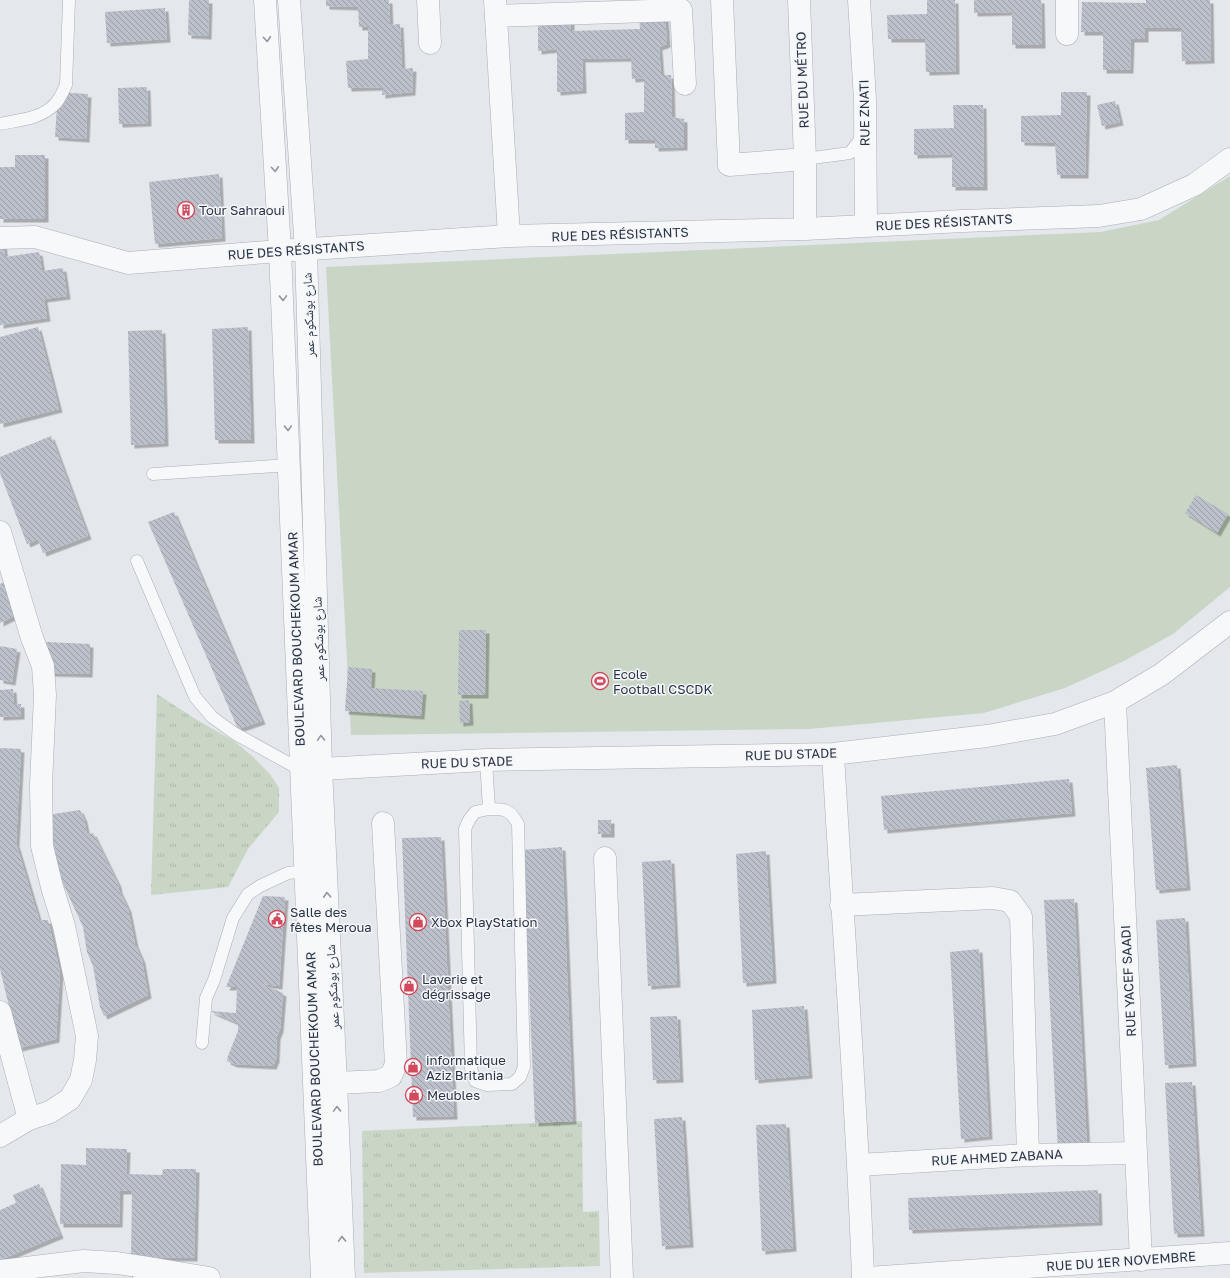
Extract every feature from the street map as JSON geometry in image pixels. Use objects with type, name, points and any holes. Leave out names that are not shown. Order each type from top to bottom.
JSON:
[{"type":"street","name":"BOULEVARD BOUCHEKOUM AMAR","points":[[265,0],[280,251],[290,465],[312,769],[306,871],[322,1278]]},
{"type":"street","name":"شارع بوشكوم عمر","points":[[289,0],[306,250],[312,769],[336,1083],[344,1278]]},
{"type":"street","points":[[428,0],[430,43]]},
{"type":"street","points":[[722,0],[729,165],[805,159]]},
{"type":"street","name":"RUE DU MÉTRO","points":[[799,0],[806,229]]},
{"type":"street","name":"RUE ZNATI","points":[[859,0],[865,100],[866,226]]},
{"type":"street","points":[[1067,0],[1067,34]]},
{"type":"street","points":[[510,236],[496,8],[605,6],[681,10],[685,84]]},
{"type":"street","name":"RUE DES RÉSISTANTS","points":[[0,238],[35,237],[128,263],[280,251],[510,236],[806,229],[1098,216],[1141,209],[1194,185],[1230,159]]},
{"type":"street","points":[[0,532],[32,638],[43,666],[45,695],[41,785],[42,846],[52,887],[64,926],[87,1036],[85,1060],[81,1080],[70,1099],[50,1112],[29,1119],[0,1136]]},
{"type":"street","name":"RUE DU STADE","points":[[312,769],[486,760],[833,754],[987,736],[1055,724],[1115,702],[1162,674],[1230,622]]},
{"type":"street","name":"RUE YACEF SAADI","points":[[1115,702],[1141,1260]]},
{"type":"street","points":[[833,754],[841,905],[859,1164],[863,1278]]},
{"type":"street","points":[[336,1083],[379,1081],[392,1076],[396,1064],[382,823]]},
{"type":"street","points":[[605,858],[622,1278]]},
{"type":"street","points":[[841,905],[993,898],[1010,902],[1021,916],[1028,1155]]},
{"type":"street","points":[[0,1012],[29,1119]]},
{"type":"street","name":"RUE AHMED ZABANA","points":[[859,1164],[1028,1155],[1136,1153]]},
{"type":"street","name":"RUE DU 1ER NOVEMBRE","points":[[868,1278],[1230,1253]]},
{"type":"street","points":[[0,1271],[32,1273],[84,1261],[117,1263],[144,1272],[209,1278]]},
{"type":"lane","points":[[0,124],[41,115],[56,103],[66,85],[69,0]]},
{"type":"lane","points":[[805,159],[850,153],[859,141],[864,116]]},
{"type":"lane","points":[[153,474],[290,465]]},
{"type":"lane","points":[[137,561],[195,697],[212,717],[234,733],[312,769]]},
{"type":"lane","points":[[486,760],[489,809]]},
{"type":"lane","points":[[489,809],[503,809],[513,815],[518,824],[524,1067],[520,1077],[512,1084],[487,1085],[475,1081],[472,1068],[465,829],[475,812],[489,809]]},
{"type":"lane","points":[[202,1043],[206,998],[214,980],[233,918],[248,894],[254,890],[288,873],[306,871]]},
{"type":"green space","points":[[1230,176],[1230,587],[1173,634],[1124,661],[1065,688],[984,713],[809,729],[351,735],[326,267],[1101,232],[1159,220]]},
{"type":"green space","points":[[157,694],[197,720],[234,741],[270,774],[279,788],[279,812],[248,849],[228,887],[151,895]]},
{"type":"green space","points":[[582,1121],[583,1212],[599,1211],[600,1266],[364,1273],[362,1131]]},
{"type":"building","points":[[189,0],[209,0],[208,36],[188,35]]},
{"type":"building","points":[[326,0],[389,0],[390,25],[400,24],[402,69],[413,68],[412,92],[382,95],[382,87],[348,88],[346,61],[368,59],[368,27],[359,27],[358,7],[326,6]]},
{"type":"building","points":[[927,0],[955,0],[956,71],[926,72],[925,39],[888,39],[887,15],[927,14]]},
{"type":"building","points":[[974,0],[1041,0],[1042,45],[1012,45],[1012,12],[974,13]]},
{"type":"building","points":[[1146,0],[1210,0],[1211,60],[1182,61],[1181,28],[1145,28],[1145,39],[1131,39],[1130,70],[1103,70],[1103,32],[1081,32],[1082,2],[1146,3]]},
{"type":"building","points":[[165,8],[167,39],[107,43],[105,12]]},
{"type":"building","points":[[639,15],[665,15],[667,44],[659,47],[661,75],[671,75],[672,117],[684,119],[684,147],[655,148],[655,140],[625,140],[625,113],[644,112],[644,78],[632,79],[631,58],[582,59],[583,90],[557,92],[557,49],[538,51],[538,22],[571,20],[571,31],[640,29]]},
{"type":"building","points":[[147,87],[148,123],[119,124],[118,88]]},
{"type":"building","points":[[58,92],[88,94],[86,139],[55,137]]},
{"type":"building","points":[[1061,92],[1087,92],[1085,175],[1057,175],[1055,143],[1021,142],[1021,116],[1061,115]]},
{"type":"building","points":[[1115,101],[1120,122],[1102,126],[1097,105]]},
{"type":"building","points":[[953,105],[983,105],[984,187],[952,187],[952,154],[914,155],[914,129],[954,128]]},
{"type":"building","points":[[15,155],[45,155],[45,219],[0,219],[0,167],[15,167]]},
{"type":"building","name":"Tour Sahraoui","points":[[219,174],[222,238],[155,244],[149,182]]},
{"type":"building","points":[[3,242],[5,257],[39,252],[42,271],[63,268],[67,296],[44,299],[47,318],[0,325],[0,243]]},
{"type":"building","points":[[38,327],[59,409],[0,424],[0,337]]},
{"type":"building","points":[[248,327],[251,440],[215,440],[212,329]]},
{"type":"building","points":[[162,330],[165,443],[131,445],[128,331]]},
{"type":"building","points":[[51,436],[88,536],[43,553],[38,539],[27,544],[0,473],[0,457]]},
{"type":"building","points":[[1196,495],[1228,514],[1217,533],[1185,513]]},
{"type":"building","points":[[174,512],[262,721],[238,729],[148,522]]},
{"type":"building","points":[[7,581],[22,612],[0,623],[0,584]]},
{"type":"building","points":[[459,630],[486,630],[485,695],[458,695]]},
{"type":"building","points":[[46,642],[90,644],[89,674],[45,673]]},
{"type":"building","points":[[0,646],[17,649],[12,682],[0,680]]},
{"type":"building","points":[[348,667],[372,669],[371,688],[423,691],[421,716],[345,711]]},
{"type":"building","points":[[13,689],[14,704],[21,704],[21,716],[0,717],[0,690]]},
{"type":"building","points":[[469,700],[470,722],[460,723],[459,701]]},
{"type":"building","points":[[0,748],[21,749],[16,843],[39,920],[48,920],[60,972],[56,1039],[19,1048],[0,969]]},
{"type":"building","points":[[1177,765],[1187,887],[1156,890],[1146,768]]},
{"type":"building","points":[[1069,779],[1072,813],[884,830],[881,796]]},
{"type":"building","points":[[80,810],[84,819],[87,834],[93,833],[118,884],[119,890],[128,909],[135,944],[142,960],[148,995],[104,1016],[100,1007],[93,966],[87,952],[83,927],[48,851],[55,848],[51,840],[47,815]]},
{"type":"building","points":[[598,820],[611,820],[611,834],[598,834]]},
{"type":"building","points":[[441,837],[454,1116],[413,1117],[402,838]]},
{"type":"building","points":[[562,847],[573,1121],[535,1123],[523,850]]},
{"type":"building","points":[[766,851],[773,980],[743,983],[736,854]]},
{"type":"building","points":[[671,860],[677,984],[648,986],[642,862]]},
{"type":"building","points":[[263,896],[285,897],[279,986],[262,984],[283,993],[280,1029],[277,1036],[276,1059],[273,1066],[234,1064],[227,1061],[238,1031],[238,1023],[210,1011],[236,1013],[237,987],[226,987]]},
{"type":"building","points":[[1074,899],[1087,1148],[1058,1150],[1044,900]]},
{"type":"building","points":[[1185,918],[1193,1063],[1165,1065],[1156,920]]},
{"type":"building","points":[[979,949],[989,1136],[961,1139],[950,952]]},
{"type":"building","points":[[804,1006],[809,1075],[755,1080],[752,1010]]},
{"type":"building","points":[[677,1016],[680,1079],[653,1080],[650,1017]]},
{"type":"building","points":[[1192,1082],[1201,1233],[1174,1234],[1165,1083]]},
{"type":"building","points":[[682,1117],[690,1244],[662,1246],[654,1119]]},
{"type":"building","points":[[786,1124],[793,1248],[762,1251],[756,1125]]},
{"type":"building","points":[[86,1148],[127,1149],[126,1174],[162,1175],[163,1169],[196,1169],[194,1258],[131,1257],[132,1191],[120,1191],[119,1224],[60,1224],[61,1164],[86,1165]]},
{"type":"building","points":[[39,1184],[60,1235],[0,1260],[0,1210],[16,1203],[13,1195]]},
{"type":"building","points":[[1098,1190],[1099,1222],[909,1230],[908,1198]]},
{"type":"place","name":"Tour Sahraoui","points":[[186,210]]},
{"type":"place","name":"Ecole Football CSCDK","points":[[600,681]]},
{"type":"place","name":"Salle des fêtes Meroua","points":[[277,919]]},
{"type":"place","name":"Xbox PlayStation","points":[[418,922]]},
{"type":"place","name":"Laverie et dégrissage","points":[[409,986]]},
{"type":"place","name":"informatique Aziz Britania","points":[[413,1067]]},
{"type":"place","name":"Meubles","points":[[414,1095]]}]
